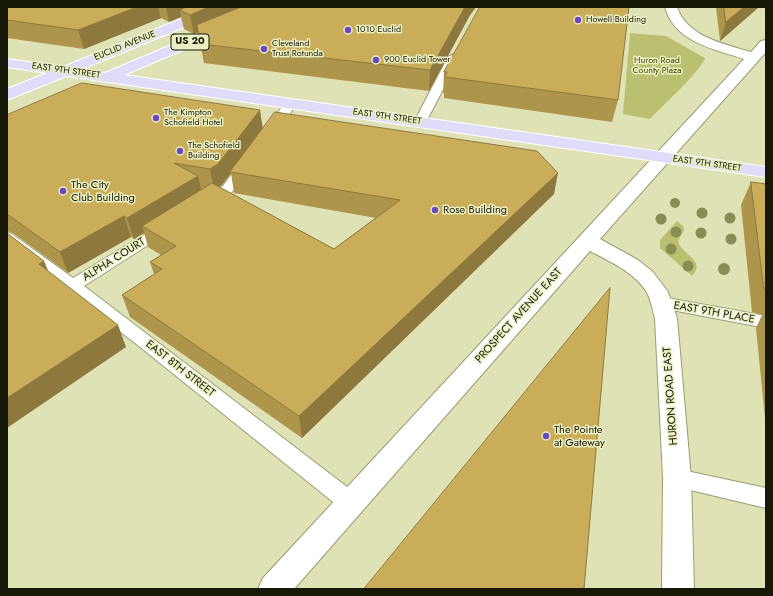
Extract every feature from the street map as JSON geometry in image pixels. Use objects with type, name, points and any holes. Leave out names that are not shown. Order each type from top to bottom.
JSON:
[{"type":"main road","name":"EUCLID AVENUE","points":[[7,95],[221,7]]},
{"type":"main road","name":"EUCLID AVENUE","points":[[78,89],[272,7]]},
{"type":"main road","name":"EAST 9TH STREET","points":[[7,63],[766,172]]},
{"type":"street","points":[[671,7],[678,23],[686,31],[714,44],[754,57]]},
{"type":"street","name":"PROSPECT AVENUE EAST","points":[[274,589],[662,157],[766,44]]},
{"type":"street","name":"HURON ROAD EAST","points":[[588,241],[642,274],[652,284],[662,304],[666,318],[677,478],[678,589]]},
{"type":"lane","points":[[420,122],[461,44]]},
{"type":"lane","points":[[194,210],[228,189],[291,103]]},
{"type":"lane","name":"ALPHA COURT","points":[[72,286],[174,223]]},
{"type":"lane","name":"EAST 8TH STREET","points":[[7,237],[141,338],[351,503]]},
{"type":"lane","name":"EAST 9TH PLACE","points":[[662,304],[766,322]]},
{"type":"lane","points":[[677,478],[766,498]]},
{"type":"green space","name":"Huron Road County Plaza","points":[[630,33],[666,36],[705,58],[689,80],[650,119],[623,114]]},
{"type":"green space","points":[[677,221],[683,226],[684,230],[678,241],[680,246],[692,258],[697,266],[696,271],[692,276],[660,248],[660,240]]},
{"type":"building","points":[[7,7],[137,7],[78,30],[7,20]]},
{"type":"building","points":[[187,7],[209,7],[190,15],[180,10]]},
{"type":"building","points":[[241,7],[465,7],[430,70],[200,44],[197,25]]},
{"type":"building","points":[[480,7],[629,7],[618,100],[445,77],[447,72],[444,72]]},
{"type":"building","points":[[724,7],[744,7],[726,22]]},
{"type":"building","points":[[82,83],[260,110],[218,164],[210,169],[174,163],[198,176],[127,218],[124,216],[60,252],[7,214],[7,115]]},
{"type":"building","points":[[275,112],[537,151],[558,173],[299,416],[122,295],[162,269],[150,262],[176,246],[142,226],[212,183],[334,249],[400,200],[230,172]]},
{"type":"building","points":[[751,182],[766,184],[766,288],[764,288]]},
{"type":"building","points":[[7,233],[44,261],[39,264],[118,325],[7,398]]},
{"type":"building","name":"The Pointe at Gateway","points":[[610,288],[584,589],[364,589]]},
{"type":"place","name":"Howell Building","points":[[578,20]]},
{"type":"place","name":"1010 Euclid","points":[[348,30]]},
{"type":"place","name":"Cleveland Trust Rotunda","points":[[264,49]]},
{"type":"place","name":"900 Euclid Tower","points":[[376,60]]},
{"type":"place","name":"The Kimpton Schofield Hotel","points":[[156,118]]},
{"type":"place","name":"The Schofield Building","points":[[180,151]]},
{"type":"place","name":"The City Club Building","points":[[63,191]]},
{"type":"place","name":"Rose Building","points":[[435,210]]},
{"type":"place","name":"The Pointe at Gateway","points":[[546,436]]}]
